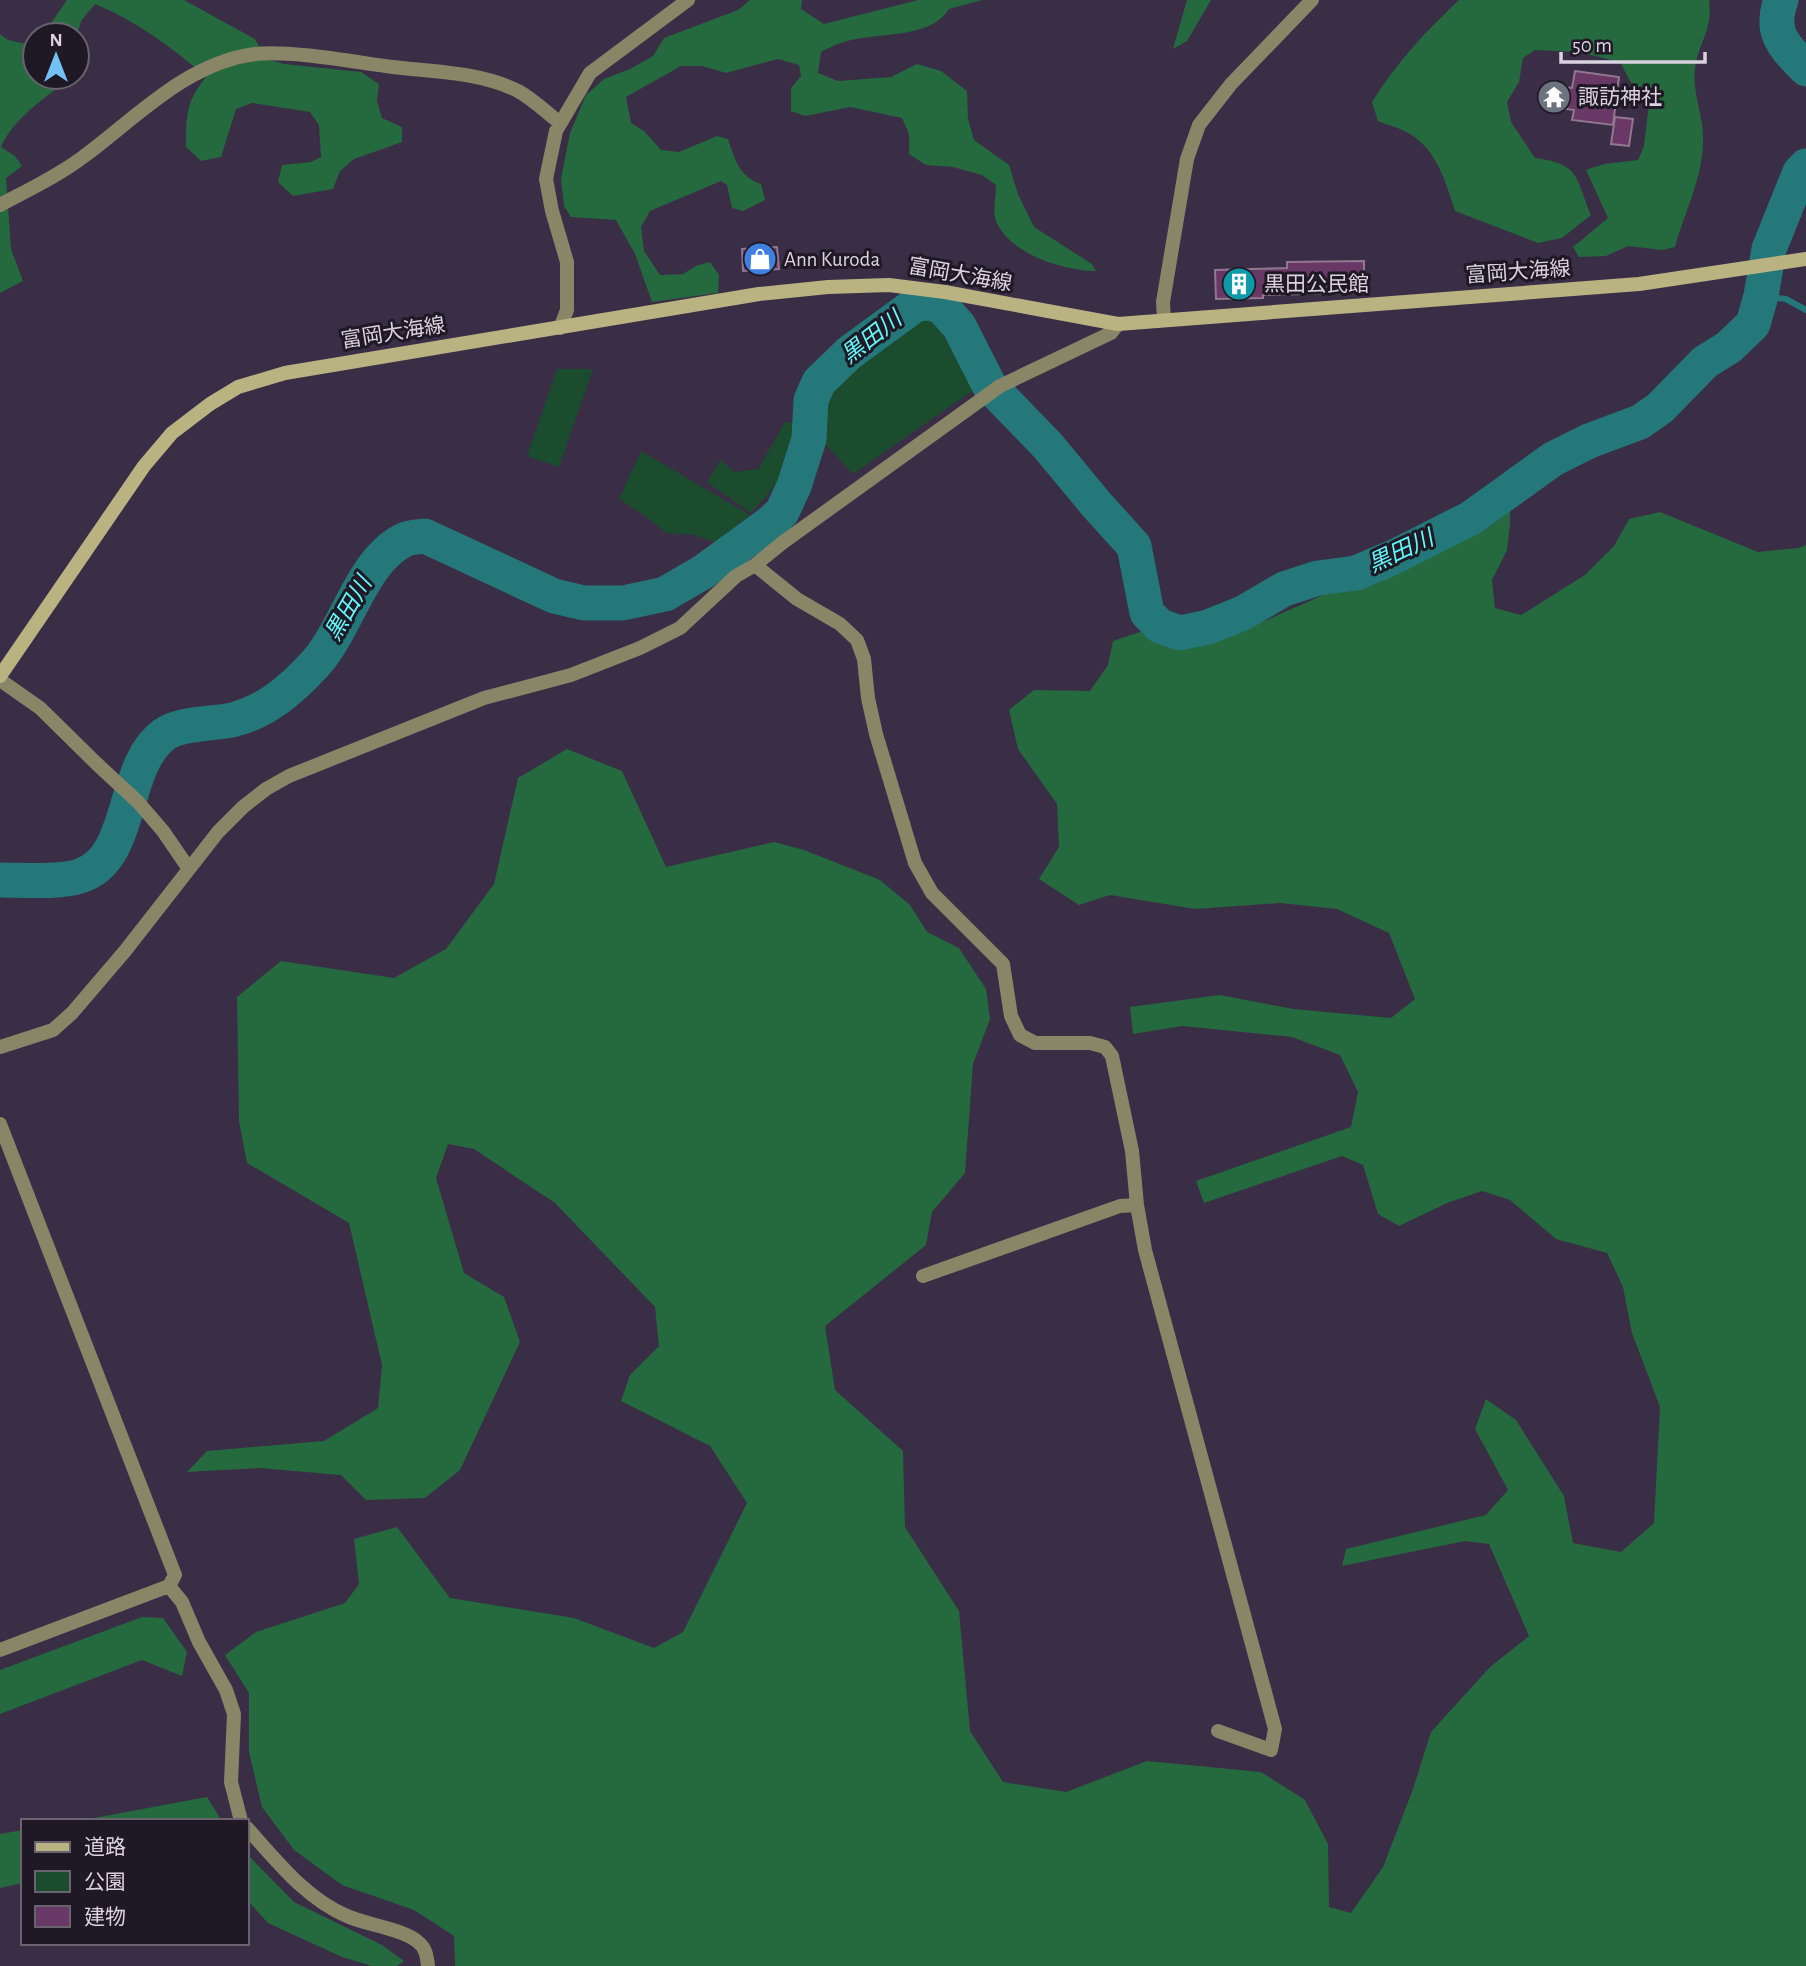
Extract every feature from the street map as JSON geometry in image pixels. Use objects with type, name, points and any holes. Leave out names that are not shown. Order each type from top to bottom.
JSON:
[{"type":"main road","name":"富岡大海線","points":[[0,678],[144,466],[172,433],[238,387],[285,373],[759,295],[828,288],[889,285],[945,292],[1118,324],[1639,284],[1806,259]]},
{"type":"street","points":[[560,328],[567,310],[567,262],[546,179],[556,131],[590,73],[688,0]]},
{"type":"street","points":[[1164,320],[1163,302],[1187,159],[1199,125],[1231,84],[1312,0]]},
{"type":"street","points":[[0,205],[83,157],[146,105],[198,73],[234,59],[257,54],[490,79],[520,92],[560,123]]},
{"type":"street","points":[[0,1047],[53,1030],[72,1013],[125,951],[218,832],[266,789],[289,776],[484,698],[571,675],[640,648],[680,628],[736,576],[755,565],[1000,386],[1111,332],[1118,324]]},
{"type":"street","points":[[755,565],[797,599],[840,624],[857,640],[864,659],[867,698],[876,734],[915,863],[932,892],[1003,964],[1011,1016],[1020,1035],[1035,1042],[1090,1043],[1105,1047],[1112,1056],[1132,1151],[1145,1250],[1275,1729],[1271,1750],[1218,1731]]},
{"type":"street","points":[[0,678],[40,708],[138,802],[163,831],[189,869]]},
{"type":"street","points":[[0,1124],[175,1575],[169,1586],[0,1650]]},
{"type":"street","points":[[923,1276],[1120,1206],[1137,1205]]},
{"type":"street","points":[[169,1586],[182,1602],[226,1690],[234,1714],[231,1782],[240,1819]]},
{"type":"street","points":[[248,1829],[291,1877],[321,1901],[345,1916],[403,1934],[419,1942],[427,1955],[428,1966]]},
{"type":"green space","points":[[67,0],[184,0],[255,39],[266,59],[284,64],[361,72],[379,84],[377,101],[382,118],[402,127],[402,142],[354,159],[340,171],[333,189],[293,196],[278,182],[282,165],[311,162],[321,157],[319,125],[310,112],[252,103],[236,109],[221,157],[201,161],[186,147],[186,126],[188,109],[194,94],[206,77],[153,36],[125,18],[95,4],[81,21],[52,21]]},
{"type":"green space","points":[[750,0],[802,0],[801,9],[824,24],[918,0],[982,0],[949,9],[940,19],[914,31],[854,39],[833,46],[821,52],[818,73],[838,81],[891,77],[917,64],[941,71],[967,91],[968,119],[974,140],[1009,165],[1018,194],[1034,227],[1092,264],[1096,271],[1068,268],[1037,258],[1011,241],[995,218],[996,185],[982,175],[953,167],[926,165],[909,154],[909,134],[902,118],[850,107],[805,116],[791,111],[791,88],[801,76],[799,65],[778,59],[726,73],[702,66],[681,66],[626,97],[631,123],[644,131],[661,150],[679,152],[717,136],[728,139],[743,172],[761,184],[765,200],[743,211],[732,208],[727,185],[721,181],[650,211],[641,227],[644,251],[660,275],[683,274],[710,262],[719,275],[718,293],[652,302],[635,254],[616,220],[571,217],[564,206],[561,179],[570,133],[586,95],[604,79],[653,56],[664,38],[738,10]]},
{"type":"green space","points":[[1187,0],[1211,0],[1187,41],[1173,49]]},
{"type":"green space","points":[[1459,0],[1709,0],[1709,20],[1694,77],[1703,128],[1702,151],[1697,179],[1675,247],[1662,250],[1628,246],[1606,256],[1579,257],[1573,247],[1608,218],[1586,170],[1604,164],[1638,160],[1644,146],[1649,104],[1636,92],[1620,62],[1578,52],[1535,50],[1523,58],[1519,82],[1507,102],[1511,122],[1535,158],[1560,164],[1574,174],[1591,215],[1562,238],[1538,243],[1455,211],[1434,158],[1410,134],[1378,121],[1372,102],[1412,48]]},
{"type":"green space","points":[[0,34],[8,40],[21,43],[21,91],[54,91],[14,126],[1,147],[15,156],[22,166],[6,178],[11,249],[23,281],[0,293]]},
{"type":"green space","points":[[910,319],[932,319],[978,387],[853,474],[825,444],[828,394],[845,372]]},
{"type":"green space","points":[[557,369],[593,369],[559,467],[527,456]]},
{"type":"green space","points":[[785,422],[795,423],[788,462],[777,483],[751,513],[707,482],[720,460],[735,472],[758,469]]},
{"type":"green space","points":[[641,451],[750,515],[715,542],[694,535],[666,533],[619,499]]},
{"type":"green space","points":[[1510,501],[1507,550],[1492,580],[1495,608],[1521,615],[1585,575],[1614,546],[1629,519],[1660,512],[1758,552],[1806,545],[1806,1966],[455,1966],[454,1936],[414,1910],[342,1885],[294,1850],[262,1807],[249,1752],[249,1693],[225,1655],[256,1632],[345,1603],[359,1584],[354,1539],[397,1527],[450,1598],[574,1618],[654,1648],[683,1632],[747,1503],[710,1446],[621,1401],[630,1375],[659,1346],[655,1307],[555,1203],[474,1149],[448,1144],[436,1178],[464,1273],[504,1297],[520,1342],[460,1470],[425,1498],[366,1500],[341,1475],[259,1468],[187,1472],[207,1451],[324,1441],[378,1408],[382,1365],[349,1223],[247,1163],[239,1121],[237,997],[281,961],[394,978],[446,949],[494,884],[518,778],[567,749],[622,771],[666,867],[774,842],[804,850],[880,880],[910,905],[927,932],[959,948],[986,989],[990,1019],[973,1064],[965,1173],[932,1212],[926,1245],[825,1326],[835,1390],[903,1451],[905,1527],[959,1611],[970,1731],[1003,1782],[1066,1792],[1147,1761],[1261,1772],[1305,1800],[1328,1844],[1329,1907],[1351,1913],[1383,1867],[1413,1789],[1431,1732],[1490,1667],[1529,1636],[1489,1544],[1465,1541],[1342,1566],[1346,1549],[1486,1515],[1508,1490],[1475,1429],[1486,1399],[1516,1420],[1564,1496],[1573,1543],[1621,1552],[1654,1523],[1660,1407],[1632,1333],[1623,1287],[1607,1253],[1556,1239],[1510,1200],[1482,1191],[1447,1203],[1399,1226],[1378,1214],[1363,1165],[1342,1156],[1204,1203],[1196,1181],[1351,1127],[1358,1092],[1340,1055],[1292,1037],[1182,1026],[1133,1034],[1130,1007],[1220,995],[1293,1009],[1391,1018],[1415,999],[1389,933],[1337,909],[1280,903],[1195,909],[1110,895],[1079,905],[1039,879],[1059,847],[1057,804],[1018,749],[1009,710],[1034,690],[1090,691],[1108,665],[1113,641],[1143,631],[1184,643],[1251,627],[1454,537]]},
{"type":"green space","points":[[142,1617],[163,1618],[187,1652],[182,1676],[142,1660],[0,1714],[0,1670]]},
{"type":"green space","points":[[207,1797],[221,1819],[89,1819]]},
{"type":"green space","points":[[21,1830],[21,1883],[0,1888],[0,1834]]},
{"type":"green space","points":[[248,1855],[294,1902],[382,1945],[404,1961],[397,1966],[372,1966],[342,1957],[268,1923],[248,1901]]},
{"type":"building","points":[[1575,71],[1619,77],[1613,125],[1572,120],[1574,110],[1544,106],[1547,85],[1572,88]]},
{"type":"building","points":[[1615,117],[1633,119],[1629,146],[1611,144]]},
{"type":"building","name":"Ann Kuroda","points":[[777,247],[779,269],[743,271],[742,249]]},
{"type":"building","points":[[1364,261],[1364,293],[1216,299],[1215,270],[1287,268],[1287,262]]},
{"type":"waterway","name":"黒田川","points":[[1781,0],[1778,30],[1785,46],[1806,69]]},
{"type":"waterway","name":"黒田川","points":[[0,880],[62,880],[80,876],[98,866],[110,851],[119,832],[140,767],[151,748],[171,730],[232,720],[256,711],[288,691],[326,649],[376,563],[404,540],[425,536],[554,596],[584,603],[623,603],[665,594],[703,572],[782,512],[794,486],[809,439],[811,400],[819,382],[849,353],[916,304],[930,303],[942,307],[959,326],[989,385],[1048,446],[1134,546],[1147,613],[1160,626],[1180,633],[1208,627],[1243,613],[1284,589],[1318,578],[1356,573],[1471,518],[1553,459],[1589,441],[1640,422],[1660,408],[1705,362],[1729,347],[1753,324],[1769,249],[1800,172],[1806,166]]},
{"type":"waterway","points":[[1761,296],[1786,299],[1806,310]]},
{"type":"place","name":"諏訪神社","points":[[1554,97]]},
{"type":"place","name":"Ann Kuroda","points":[[760,259]]},
{"type":"place","name":"黒田公民館","points":[[1239,284]]}]
